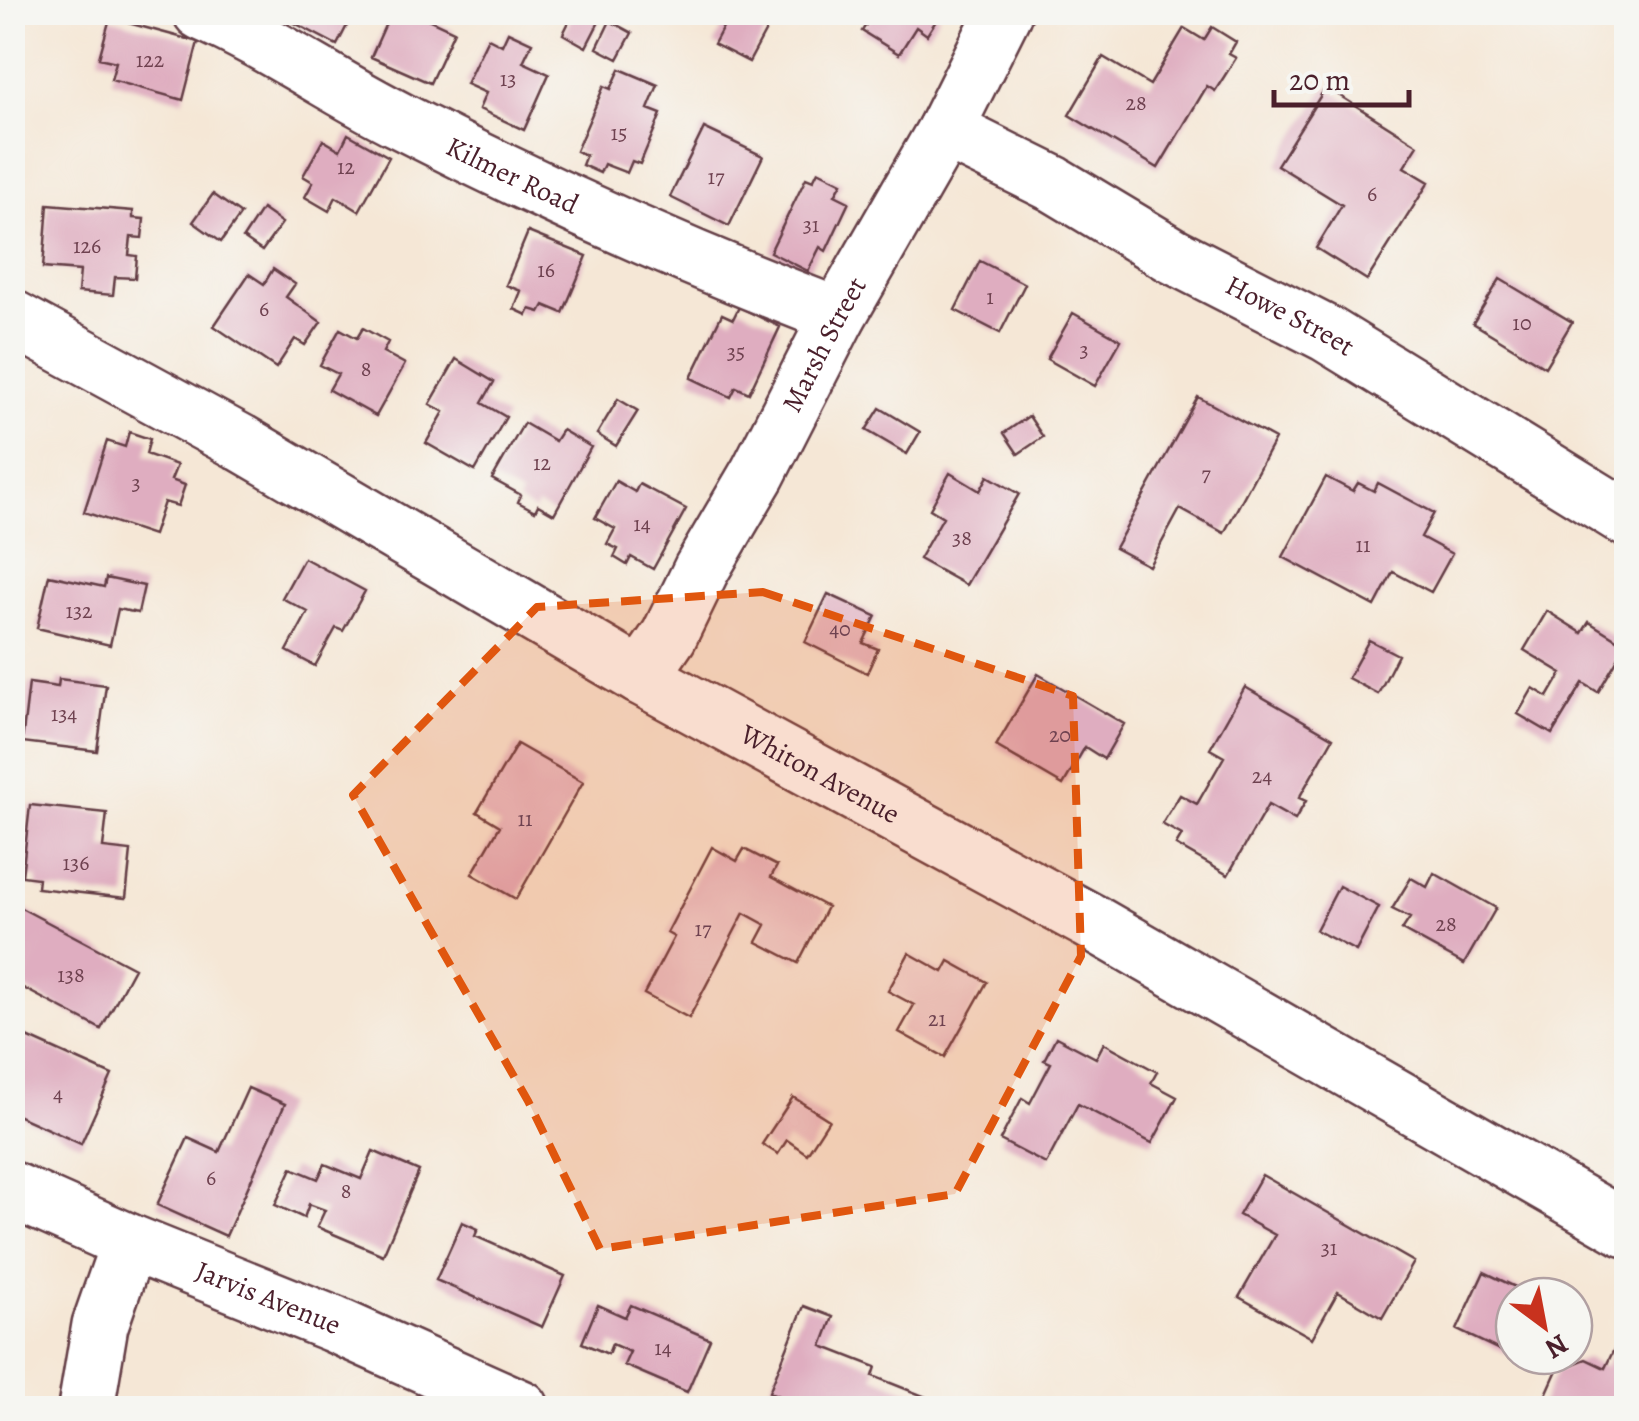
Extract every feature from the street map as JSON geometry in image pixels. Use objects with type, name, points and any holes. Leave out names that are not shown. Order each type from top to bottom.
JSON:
[{"type":"street","name":"Kilmer Road","points":[[200,12],[530,187],[732,275],[838,316]]},
{"type":"street","name":"Marsh Street","points":[[641,677],[668,636],[701,570],[758,473],[838,316],[945,130],[1004,12]]},
{"type":"street","name":"Howe Street","points":[[945,130],[1054,184],[1174,256],[1328,334],[1626,518]]},
{"type":"street","name":"Whiton Avenue","points":[[12,318],[240,442],[641,677],[1088,920],[1626,1229]]},
{"type":"street","name":"Jarvis Avenue","points":[[12,1190],[129,1242],[334,1324],[521,1408]]},
{"type":"street","points":[[86,1408],[100,1325],[129,1242]]},
{"type":"highlighted area","points":[[763,592],[1073,696],[1081,956],[955,1194],[600,1249],[528,1101],[353,795],[537,607]]},
{"type":"building","points":[[291,12],[354,12],[337,45],[287,19]]},
{"type":"building","points":[[391,12],[413,12],[454,31],[430,83],[371,57]]},
{"type":"building","points":[[574,12],[604,12],[586,47],[563,34]]},
{"type":"building","points":[[731,12],[746,12],[769,25],[749,62],[714,44]]},
{"type":"building","points":[[874,12],[934,12],[939,16],[927,35],[916,27],[899,54],[862,31]]},
{"type":"building","points":[[110,18],[198,42],[183,100],[111,80],[116,62],[99,58]]},
{"type":"building","points":[[610,21],[632,33],[618,59],[597,48]]},
{"type":"building","points":[[1212,27],[1236,42],[1229,54],[1236,58],[1215,91],[1207,86],[1158,168],[1069,115],[1103,57],[1150,85],[1184,28],[1204,40]]},
{"type":"building","points":[[508,32],[532,43],[523,62],[549,74],[524,130],[479,109],[486,93],[466,84],[488,38],[502,45]]},
{"type":"building","points":[[620,69],[658,85],[648,109],[661,114],[640,164],[632,161],[627,173],[604,164],[600,173],[582,165],[586,155],[576,151],[604,86],[611,89]]},
{"type":"building","points":[[1326,87],[1418,145],[1404,167],[1429,182],[1367,280],[1316,248],[1342,205],[1277,165]]},
{"type":"building","points":[[704,128],[763,156],[729,226],[670,197]]},
{"type":"building","points":[[348,134],[389,157],[359,211],[336,197],[329,211],[305,197],[313,182],[303,176],[323,140],[340,150]]},
{"type":"building","points":[[818,171],[842,183],[835,195],[849,202],[826,251],[820,247],[808,271],[770,252],[806,178],[813,181]]},
{"type":"building","points":[[213,194],[241,214],[221,242],[193,222]]},
{"type":"building","points":[[48,204],[133,211],[133,218],[144,219],[142,238],[131,237],[129,255],[137,256],[135,278],[115,277],[113,295],[78,292],[80,271],[43,268]]},
{"type":"building","points":[[262,209],[282,223],[262,251],[243,238]]},
{"type":"building","points":[[528,232],[587,256],[563,313],[544,305],[540,312],[530,309],[527,315],[514,309],[521,291],[506,285]]},
{"type":"building","points":[[980,261],[1025,284],[1000,333],[955,310]]},
{"type":"building","points":[[273,269],[295,284],[286,297],[321,322],[305,345],[295,339],[276,368],[214,326],[249,274],[264,284]]},
{"type":"building","points":[[1500,279],[1572,322],[1545,367],[1473,323]]},
{"type":"building","points":[[739,307],[780,327],[749,393],[736,387],[731,397],[691,378],[722,314],[733,319]]},
{"type":"building","points":[[1073,313],[1121,340],[1095,386],[1047,359]]},
{"type":"building","points":[[363,328],[388,342],[383,352],[405,364],[376,416],[329,390],[338,374],[320,365],[340,329],[357,338]]},
{"type":"building","points":[[456,359],[494,382],[482,403],[506,417],[475,471],[426,443],[444,412],[430,404]]},
{"type":"building","points":[[1198,397],[1275,439],[1224,533],[1180,509],[1149,566],[1115,548]]},
{"type":"building","points":[[618,399],[638,411],[616,446],[597,434]]},
{"type":"building","points":[[880,408],[920,432],[907,454],[866,430]]},
{"type":"building","points":[[1029,416],[1043,437],[1018,454],[1004,433]]},
{"type":"building","points":[[524,423],[555,441],[562,430],[591,447],[554,514],[538,505],[535,511],[518,502],[521,495],[492,479]]},
{"type":"building","points":[[129,432],[150,439],[146,454],[177,465],[171,480],[185,485],[178,506],[164,502],[153,535],[84,512],[107,441],[125,447]]},
{"type":"building","points":[[950,473],[980,491],[988,476],[1019,494],[966,585],[919,559],[943,517],[930,509]]},
{"type":"building","points":[[1326,477],[1353,491],[1358,483],[1374,491],[1378,483],[1434,513],[1421,537],[1452,554],[1431,592],[1393,572],[1375,606],[1283,557]]},
{"type":"building","points":[[616,481],[635,492],[639,484],[686,509],[653,569],[631,557],[627,565],[614,557],[618,549],[607,544],[615,529],[595,518]]},
{"type":"building","points":[[304,558],[365,591],[343,631],[336,628],[315,666],[287,651],[308,612],[282,598]]},
{"type":"building","points":[[49,575],[104,587],[106,578],[144,586],[138,613],[118,609],[110,645],[37,628]]},
{"type":"building","points":[[828,594],[876,616],[863,643],[878,649],[867,673],[805,642]]},
{"type":"building","points":[[1547,611],[1582,633],[1589,622],[1626,645],[1598,692],[1583,683],[1552,734],[1518,714],[1533,688],[1548,697],[1562,673],[1524,650]]},
{"type":"building","points":[[1369,640],[1398,655],[1378,694],[1348,678]]},
{"type":"building","points":[[1038,674],[1124,724],[1104,759],[1085,747],[1063,785],[996,746]]},
{"type":"building","points":[[59,679],[106,685],[97,751],[22,742],[29,683],[58,687]]},
{"type":"building","points":[[1245,687],[1333,738],[1299,798],[1306,801],[1295,820],[1268,805],[1228,875],[1176,845],[1182,835],[1162,824],[1180,795],[1197,804],[1224,757],[1210,749]]},
{"type":"building","points":[[517,744],[583,782],[516,899],[472,874],[500,826],[477,812]]},
{"type":"building","points":[[30,805],[107,813],[103,848],[131,851],[126,898],[37,888],[38,878],[22,876]]},
{"type":"building","points":[[712,847],[737,861],[744,849],[777,866],[771,877],[827,907],[798,963],[757,942],[766,925],[744,913],[689,1018],[644,994],[674,937],[667,933]]},
{"type":"building","points":[[1434,873],[1496,908],[1464,964],[1402,930],[1410,918],[1392,909],[1411,878],[1427,887]]},
{"type":"building","points":[[1339,886],[1379,907],[1356,951],[1316,930]]},
{"type":"building","points":[[21,908],[134,968],[101,1029],[12,982],[12,924]]},
{"type":"building","points":[[909,953],[943,972],[949,961],[987,982],[945,1057],[899,1032],[914,1005],[888,991]]},
{"type":"building","points":[[14,1031],[112,1075],[81,1144],[12,1113]]},
{"type":"building","points":[[1056,1037],[1096,1058],[1104,1043],[1157,1072],[1151,1083],[1177,1097],[1152,1143],[1078,1104],[1046,1164],[1000,1140],[1022,1098],[1030,1103],[1051,1063],[1044,1060]]},
{"type":"building","points":[[248,1088],[285,1104],[226,1236],[157,1205],[188,1138],[219,1152]]},
{"type":"building","points":[[793,1097],[829,1120],[807,1154],[787,1140],[778,1154],[762,1144]]},
{"type":"building","points":[[373,1151],[419,1171],[383,1255],[317,1227],[325,1210],[309,1204],[304,1218],[275,1205],[292,1168],[318,1179],[325,1164],[361,1179]]},
{"type":"building","points":[[1262,1175],[1414,1262],[1382,1318],[1338,1292],[1312,1338],[1239,1297],[1275,1235],[1239,1215]]},
{"type":"building","points":[[462,1222],[478,1229],[475,1236],[565,1276],[542,1327],[436,1280]]},
{"type":"building","points":[[1484,1272],[1494,1277],[1494,1348],[1457,1330]]},
{"type":"building","points":[[598,1305],[625,1317],[631,1305],[710,1339],[687,1392],[624,1365],[630,1352],[612,1344],[608,1354],[582,1343]]},
{"type":"building","points":[[804,1306],[833,1317],[822,1346],[876,1367],[873,1376],[936,1401],[933,1408],[795,1408],[797,1403],[769,1392]]},
{"type":"building","points":[[1617,1343],[1626,1348],[1626,1408],[1540,1408],[1554,1376],[1594,1376],[1594,1363],[1605,1368]]}]
